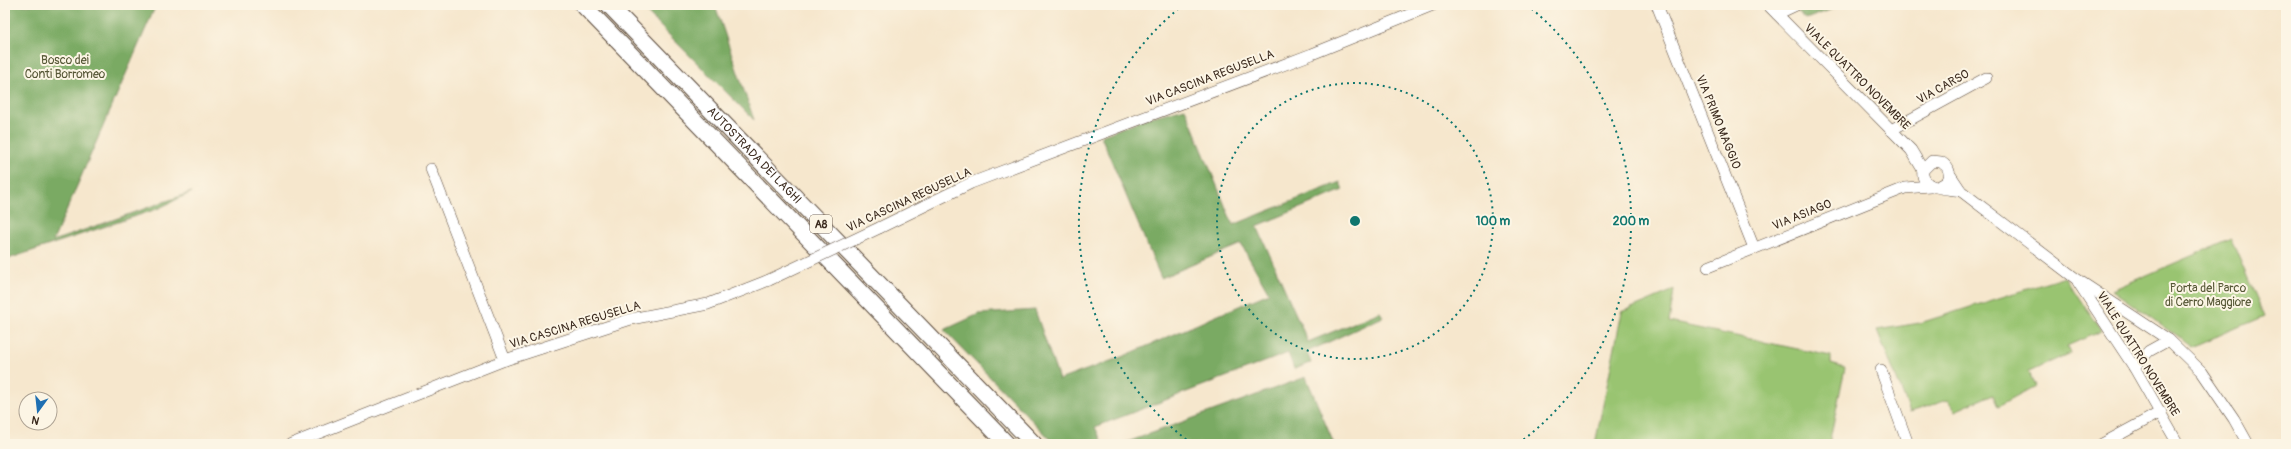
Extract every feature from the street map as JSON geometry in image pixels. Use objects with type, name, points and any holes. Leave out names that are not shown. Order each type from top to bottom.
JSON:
[{"type":"highway","name":"AUTOSTRADA DEI LAGHI","points":[[583,5],[1006,444]]},
{"type":"highway","name":"AUTOSTRADA DEI LAGHI","points":[[609,5],[1034,444]]},
{"type":"street","name":"VIA CASCINA REGUSELLA","points":[[291,444],[505,360],[631,318],[708,304],[769,280],[971,183],[1312,54],[1433,5]]},
{"type":"street","name":"VIA PRIMO MAGGIO","points":[[1657,5],[1754,248]]},
{"type":"street","name":"VIALE QUATTRO NOVEMBRE","points":[[1768,5],[1911,150],[1923,172]]},
{"type":"street","points":[[1777,14],[1796,5]]},
{"type":"street","name":"VIA CARSO","points":[[1891,130],[1986,78]]},
{"type":"street","name":"VIALE QUATTRO NOVEMBRE","points":[[1911,150],[1932,161]]},
{"type":"street","points":[[1932,161],[1941,162],[1948,168],[1949,173],[1947,182],[1934,186],[1924,179],[1923,172],[1932,161]]},
{"type":"street","points":[[431,169],[505,360]]},
{"type":"street","name":"VIA ASIAGO","points":[[1905,188],[1923,172]]},
{"type":"street","name":"VIALE QUATTRO NOVEMBRE","points":[[1949,173],[1961,191],[2075,278],[2169,340],[2202,372],[2234,419],[2248,444]]},
{"type":"street","name":"VIA ASIAGO","points":[[1708,267],[1905,188],[1934,186]]},
{"type":"street","name":"VIALE QUATTRO NOVEMBRE","points":[[1934,186],[1961,191]]},
{"type":"street","name":"VIALE QUATTRO NOVEMBRE","points":[[2075,278],[2134,368],[2161,412],[2178,444]]},
{"type":"street","points":[[2134,368],[2149,351],[2169,340]]},
{"type":"street","points":[[1881,370],[1908,444]]},
{"type":"street","points":[[2102,444],[2161,412]]},
{"type":"green space","name":"Bosco dei Conti Borromeo","points":[[5,5],[156,5],[53,241],[192,192],[157,209],[5,260]]},
{"type":"green space","points":[[668,5],[715,5],[754,120],[645,11]]},
{"type":"green space","points":[[1791,5],[1843,5],[1806,19]]},
{"type":"green space","points":[[1185,108],[1233,225],[1340,182],[1343,190],[1257,226],[1308,342],[1380,312],[1383,317],[1307,352],[1311,363],[1294,369],[1288,353],[1095,427],[1103,444],[1055,444],[944,330],[979,314],[1035,310],[1059,380],[1124,356],[1269,293],[1241,244],[1161,278],[1101,136],[1147,118]]},
{"type":"green space","name":"Porta del Parco di Cerro Maggiore","points":[[2231,239],[2264,316],[2192,347],[2112,290]]},
{"type":"green space","points":[[2065,277],[2101,331],[2067,346],[2070,353],[2029,372],[2035,386],[1998,406],[1993,394],[1955,411],[1948,400],[1910,412],[1877,330],[1920,323]]},
{"type":"green space","points":[[1674,290],[1669,322],[1831,356],[1831,364],[1845,368],[1829,444],[1595,444],[1622,312]]},
{"type":"green space","points":[[1306,377],[1334,444],[1122,444]]}]
